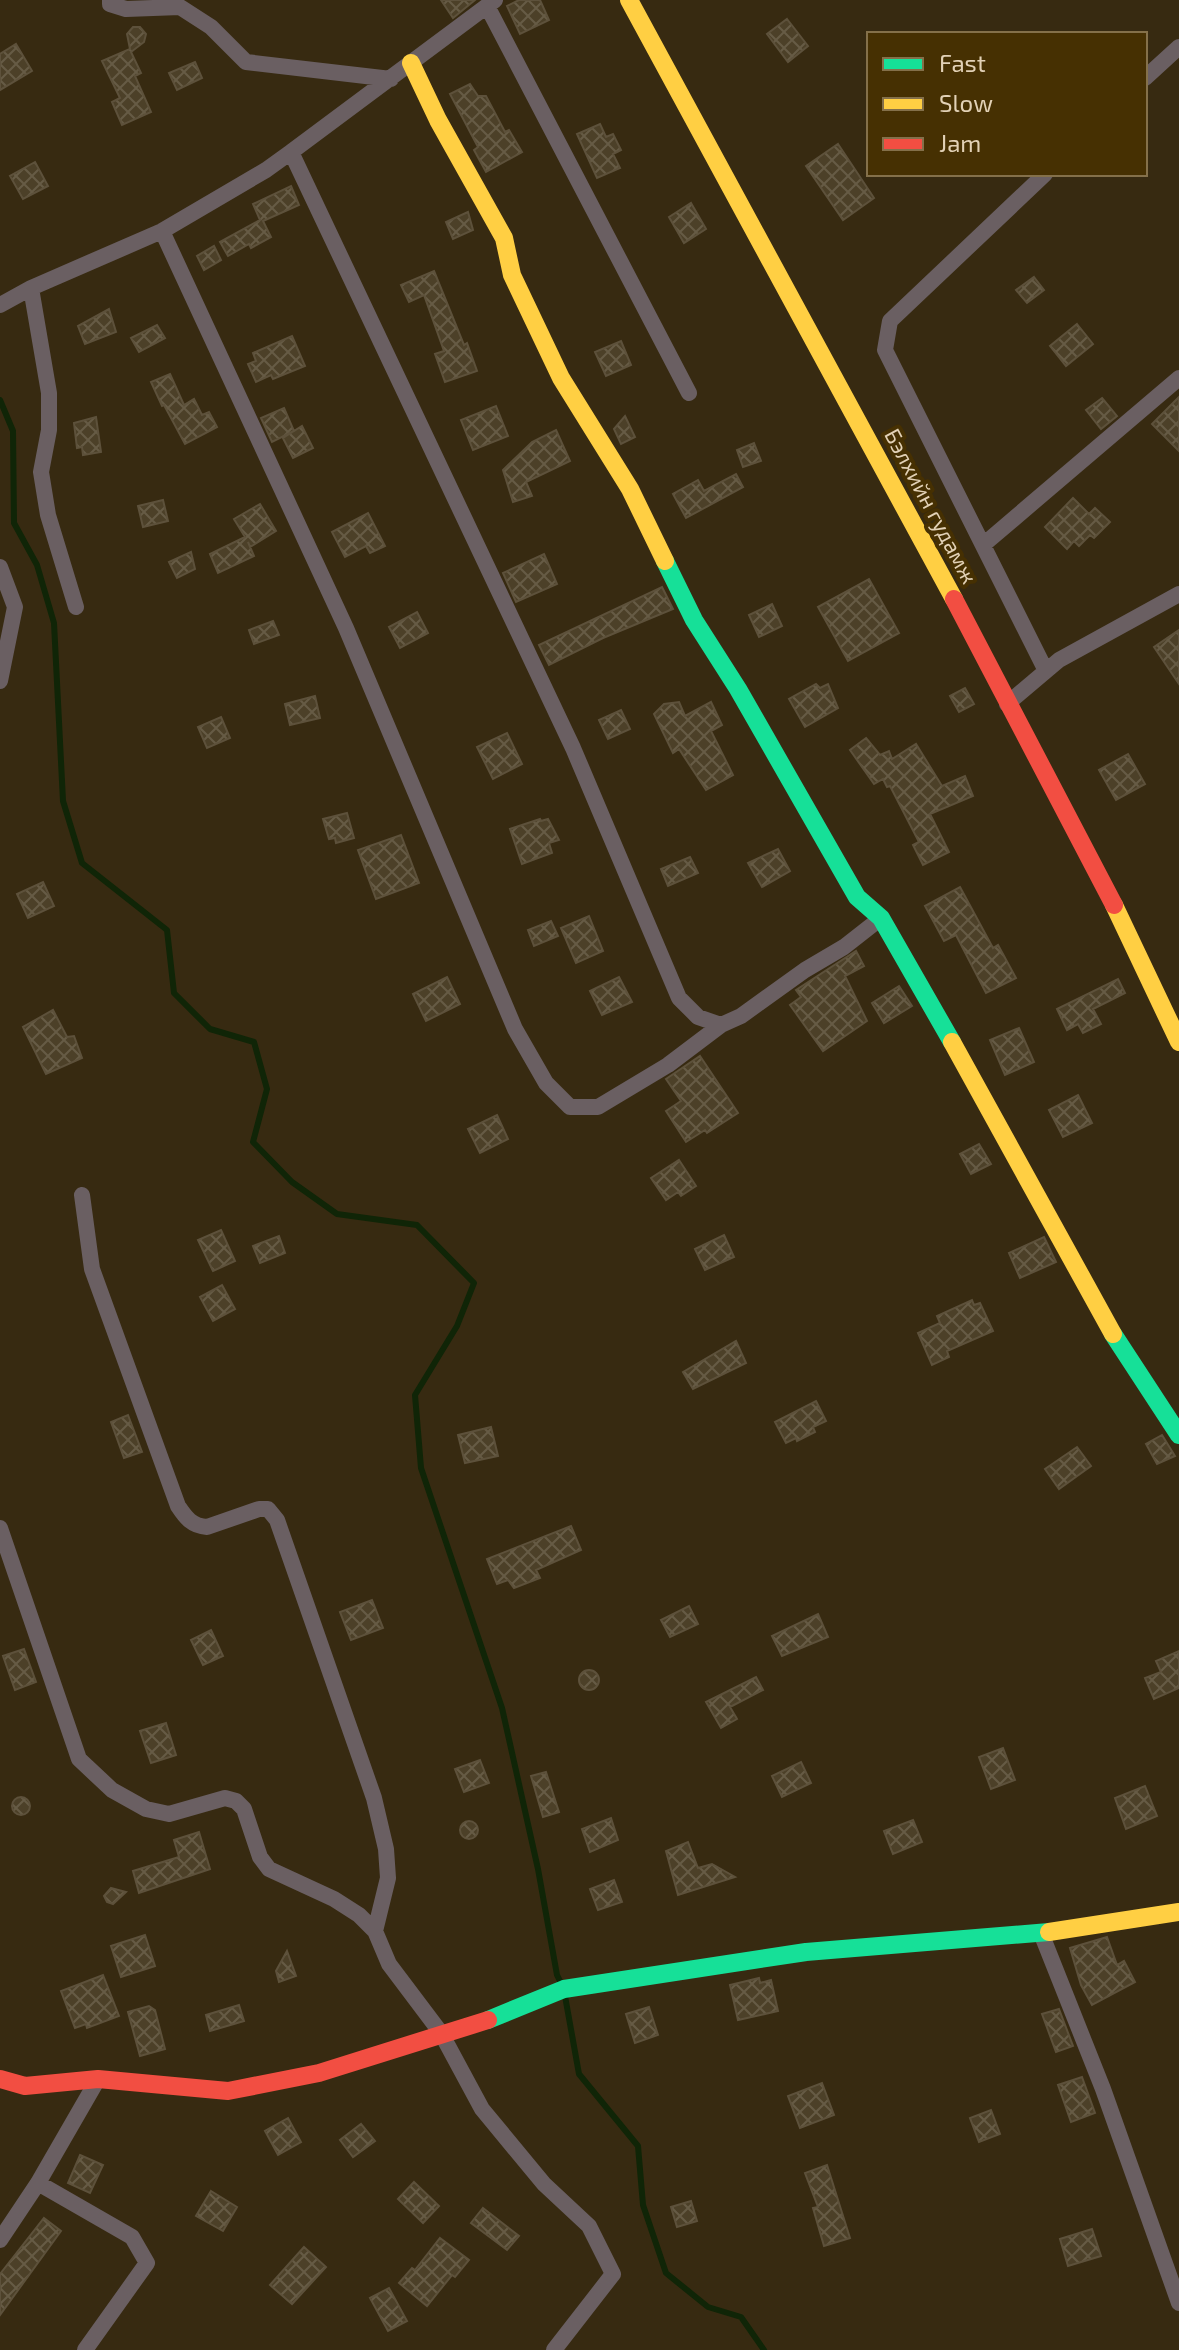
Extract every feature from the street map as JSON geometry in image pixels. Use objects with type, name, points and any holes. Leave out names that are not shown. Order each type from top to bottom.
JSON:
[{"type":"street","points":[[110,0],[110,4],[126,9],[180,7],[211,27],[246,62],[391,79]]},
{"type":"street","name":"Бэлхийн гудамж","points":[[629,0],[945,582],[1129,934],[1179,1042]]},
{"type":"street","points":[[0,305],[31,288],[162,231],[266,170],[491,3],[689,393]]},
{"type":"street","points":[[1147,76],[1179,47]]},
{"type":"street","points":[[411,63],[438,120],[504,238],[512,275],[561,378],[630,489],[694,620],[738,689],[857,897],[881,918],[1013,1149],[1100,1313],[1179,1435]]},
{"type":"street","points":[[291,152],[573,748],[679,998],[698,1017],[721,1025]]},
{"type":"street","points":[[1043,176],[890,321],[885,350],[1046,671]]},
{"type":"street","points":[[162,231],[346,628],[515,1029],[546,1083],[570,1107],[598,1107],[668,1065],[721,1025],[741,1016],[805,970],[844,947],[881,918]]},
{"type":"street","points":[[31,288],[49,393],[49,430],[41,472],[48,515],[76,607]]},
{"type":"street","points":[[983,545],[1179,378]]},
{"type":"street","points":[[0,567],[15,607],[0,681]]},
{"type":"street","points":[[1007,704],[1059,660],[1179,594]]},
{"type":"street","points":[[82,1195],[92,1269],[178,1506],[185,1517],[199,1526],[207,1527],[259,1509],[268,1509],[277,1520],[374,1798],[386,1849],[388,1878],[375,1931]]},
{"type":"street","points":[[0,1528],[79,1759],[112,1790],[146,1809],[169,1814],[225,1798],[236,1801],[244,1809],[260,1857],[269,1869],[334,1899],[359,1915],[375,1931],[389,1964],[441,2033],[482,2109],[544,2184],[589,2226],[613,2274],[554,2350]]},
{"type":"street","points":[[0,2079],[25,2086],[98,2079],[228,2091],[319,2073],[504,2015],[564,1989],[806,1952],[1041,1933],[1179,1912]]},
{"type":"street","points":[[1041,1933],[1103,2089],[1179,2303]]},
{"type":"street","points":[[0,2240],[38,2183],[98,2079]]},
{"type":"street","points":[[38,2183],[132,2237],[147,2263],[85,2350]]},
{"type":"building","points":[[441,0],[475,0],[453,18]]},
{"type":"building","points":[[519,0],[540,0],[549,20],[520,34],[507,6]]},
{"type":"building","points":[[787,19],[808,46],[788,62],[767,34]]},
{"type":"building","points":[[133,27],[140,27],[146,34],[144,42],[131,52],[141,73],[135,76],[151,112],[122,125],[112,102],[120,98],[102,61],[130,49],[127,34]]},
{"type":"building","points":[[16,44],[32,71],[0,90],[0,54]]},
{"type":"building","points":[[195,62],[202,78],[177,90],[169,73]]},
{"type":"building","points":[[470,84],[478,96],[486,96],[505,132],[509,130],[522,152],[486,172],[474,150],[478,147],[450,94]]},
{"type":"building","points":[[600,124],[606,137],[613,134],[621,150],[613,154],[620,168],[597,178],[577,134]]},
{"type":"building","points":[[838,144],[874,198],[843,220],[806,166]]},
{"type":"building","points":[[35,162],[48,186],[23,199],[10,176]]},
{"type":"building","points":[[291,186],[299,205],[263,221],[271,237],[251,248],[249,244],[228,256],[220,242],[260,220],[253,204]]},
{"type":"building","points":[[691,203],[706,229],[684,243],[669,217]]},
{"type":"building","points":[[468,212],[473,230],[453,239],[446,222]]},
{"type":"building","points":[[214,246],[221,260],[204,270],[197,256]]},
{"type":"building","points":[[434,271],[477,371],[445,382],[435,354],[444,351],[424,295],[409,302],[401,285]]},
{"type":"building","points":[[1034,277],[1044,290],[1027,303],[1016,290]]},
{"type":"building","points":[[109,309],[116,332],[85,344],[78,326]]},
{"type":"building","points":[[1077,324],[1093,344],[1066,366],[1050,346]]},
{"type":"building","points":[[157,325],[165,338],[139,352],[131,338]]},
{"type":"building","points":[[292,336],[305,366],[273,379],[271,375],[256,382],[248,364],[256,361],[253,353]]},
{"type":"building","points":[[621,341],[631,365],[606,376],[595,352]]},
{"type":"building","points":[[170,374],[184,405],[194,399],[202,415],[209,412],[217,427],[185,444],[151,382]]},
{"type":"building","points":[[1179,397],[1179,451],[1152,424]]},
{"type":"building","points":[[1102,398],[1117,416],[1101,429],[1086,410]]},
{"type":"building","points":[[496,406],[508,436],[473,450],[461,420]]},
{"type":"building","points":[[284,408],[294,431],[272,442],[261,418]]},
{"type":"building","points":[[625,416],[635,437],[621,444],[614,429]]},
{"type":"building","points":[[96,417],[101,452],[83,455],[82,447],[77,448],[74,423]]},
{"type":"building","points":[[302,426],[313,448],[293,458],[283,438]]},
{"type":"building","points":[[556,430],[570,461],[526,482],[532,496],[513,502],[503,470],[532,442]]},
{"type":"building","points":[[754,443],[761,461],[743,467],[737,450]]},
{"type":"building","points":[[736,474],[743,487],[686,518],[673,494],[698,480],[704,491]]},
{"type":"building","points":[[1073,498],[1089,514],[1095,508],[1110,522],[1094,538],[1090,535],[1079,546],[1074,541],[1067,549],[1045,527]]},
{"type":"building","points":[[163,500],[168,521],[143,527],[138,506]]},
{"type":"building","points":[[260,504],[276,531],[250,547],[254,556],[218,573],[210,554],[245,537],[234,519]]},
{"type":"building","points":[[368,513],[385,546],[370,553],[366,546],[345,557],[332,532]]},
{"type":"building","points":[[191,552],[195,569],[177,578],[169,562]]},
{"type":"building","points":[[544,554],[557,584],[516,602],[503,573]]},
{"type":"building","points":[[869,579],[899,633],[848,661],[818,607]]},
{"type":"building","points":[[662,587],[673,609],[549,665],[539,645]]},
{"type":"building","points":[[772,604],[782,626],[759,637],[749,615]]},
{"type":"building","points":[[417,612],[428,633],[400,648],[389,627]]},
{"type":"building","points":[[273,621],[279,635],[254,644],[249,630]]},
{"type":"building","points":[[1179,630],[1179,684],[1154,647]]},
{"type":"building","points":[[816,684],[820,688],[828,684],[838,708],[805,727],[789,699]]},
{"type":"building","points":[[965,688],[974,704],[959,712],[950,696]]},
{"type":"building","points":[[315,696],[320,718],[290,725],[285,704]]},
{"type":"building","points":[[679,702],[685,716],[711,702],[722,725],[711,731],[733,775],[706,790],[679,749],[673,753],[654,714],[664,704]]},
{"type":"building","points":[[621,710],[630,729],[608,739],[599,720]]},
{"type":"building","points":[[221,717],[230,738],[207,748],[198,727]]},
{"type":"building","points":[[507,733],[522,764],[493,779],[477,747]]},
{"type":"building","points":[[866,738],[880,755],[889,751],[892,759],[916,744],[942,786],[965,776],[973,796],[930,814],[949,852],[923,865],[913,845],[919,842],[890,786],[887,787],[883,779],[874,784],[850,750]]},
{"type":"building","points":[[1128,754],[1145,784],[1116,800],[1099,770]]},
{"type":"building","points":[[347,813],[354,838],[336,843],[335,838],[329,839],[323,819]]},
{"type":"building","points":[[548,819],[559,840],[549,843],[552,853],[522,864],[510,829]]},
{"type":"building","points":[[401,835],[419,883],[376,899],[358,850]]},
{"type":"building","points":[[778,849],[790,871],[762,887],[748,863]]},
{"type":"building","points":[[690,857],[698,873],[668,886],[661,869]]},
{"type":"building","points":[[43,882],[54,906],[28,918],[17,894]]},
{"type":"building","points":[[960,887],[993,948],[998,945],[1016,978],[986,993],[956,935],[944,941],[925,906]]},
{"type":"building","points":[[589,916],[603,951],[576,963],[561,928]]},
{"type":"building","points":[[551,921],[558,936],[534,946],[528,930]]},
{"type":"building","points":[[856,951],[864,966],[845,976],[867,1021],[823,1051],[790,1005],[801,997],[796,990]]},
{"type":"building","points":[[447,977],[460,1004],[426,1021],[413,994]]},
{"type":"building","points":[[619,977],[632,1002],[602,1015],[590,991]]},
{"type":"building","points":[[1118,979],[1125,993],[1093,1009],[1101,1024],[1083,1033],[1078,1024],[1067,1030],[1057,1009]]},
{"type":"building","points":[[899,986],[912,1006],[884,1023],[872,1003]]},
{"type":"building","points":[[53,1010],[67,1037],[74,1036],[82,1058],[46,1074],[23,1027]]},
{"type":"building","points":[[1019,1028],[1034,1062],[1005,1075],[990,1040]]},
{"type":"building","points":[[700,1056],[738,1113],[686,1142],[666,1111],[681,1101],[666,1079]]},
{"type":"building","points":[[1078,1095],[1092,1123],[1063,1137],[1049,1110]]},
{"type":"building","points":[[497,1115],[508,1139],[480,1153],[468,1129]]},
{"type":"building","points":[[979,1144],[991,1164],[971,1174],[960,1154]]},
{"type":"building","points":[[679,1160],[696,1186],[681,1196],[678,1192],[666,1200],[651,1178]]},
{"type":"building","points":[[221,1230],[235,1261],[213,1271],[198,1240]]},
{"type":"building","points":[[724,1235],[734,1257],[705,1270],[695,1249]]},
{"type":"building","points":[[279,1236],[285,1253],[260,1263],[253,1246]]},
{"type":"building","points":[[1044,1237],[1056,1262],[1020,1278],[1009,1253]]},
{"type":"building","points":[[222,1285],[235,1309],[213,1321],[200,1297]]},
{"type":"building","points":[[972,1300],[974,1305],[980,1303],[993,1331],[947,1351],[949,1357],[932,1365],[918,1333],[940,1323],[937,1316]]},
{"type":"building","points":[[736,1341],[746,1363],[693,1389],[683,1372]]},
{"type":"building","points":[[816,1401],[826,1421],[813,1427],[815,1432],[786,1443],[775,1422]]},
{"type":"building","points":[[128,1415],[142,1452],[124,1458],[111,1422]]},
{"type":"building","points":[[491,1427],[498,1456],[465,1463],[458,1435]]},
{"type":"building","points":[[1162,1435],[1175,1456],[1157,1464],[1146,1444]]},
{"type":"building","points":[[1077,1447],[1091,1466],[1059,1489],[1045,1469]]},
{"type":"building","points":[[571,1526],[581,1550],[536,1570],[540,1578],[514,1588],[508,1580],[497,1584],[487,1559]]},
{"type":"building","points":[[372,1600],[383,1628],[351,1640],[340,1612]]},
{"type":"building","points":[[689,1606],[698,1624],[670,1637],[661,1620]]},
{"type":"building","points":[[818,1614],[828,1637],[782,1656],[772,1636]]},
{"type":"building","points":[[211,1630],[223,1656],[203,1665],[191,1640]]},
{"type":"building","points":[[24,1649],[36,1682],[15,1690],[3,1656]]},
{"type":"building","points":[[1179,1651],[1179,1688],[1154,1699],[1145,1678],[1161,1672],[1156,1661]]},
{"type":"building","points":[[589,1670],[596,1673],[599,1680],[596,1687],[589,1690],[582,1687],[579,1680],[582,1673]]},
{"type":"building","points":[[756,1677],[763,1690],[730,1707],[737,1719],[721,1728],[706,1702]]},
{"type":"building","points":[[166,1723],[176,1755],[151,1763],[140,1731]]},
{"type":"building","points":[[1003,1748],[1015,1780],[991,1789],[979,1757]]},
{"type":"building","points":[[480,1760],[489,1783],[464,1792],[455,1769]]},
{"type":"building","points":[[801,1762],[811,1783],[782,1797],[772,1776]]},
{"type":"building","points":[[546,1772],[559,1812],[543,1817],[531,1776]]},
{"type":"building","points":[[1145,1786],[1157,1816],[1126,1829],[1115,1798]]},
{"type":"building","points":[[21,1797],[30,1806],[21,1815],[12,1806]]},
{"type":"building","points":[[611,1818],[618,1840],[590,1852],[582,1829]]},
{"type":"building","points":[[913,1820],[922,1842],[893,1854],[884,1831]]},
{"type":"building","points":[[465,1821],[473,1821],[478,1830],[476,1837],[465,1839],[460,1834],[460,1826]]},
{"type":"building","points":[[199,1832],[210,1869],[139,1893],[133,1871],[179,1857],[174,1840]]},
{"type":"building","points":[[688,1842],[698,1868],[712,1864],[735,1877],[678,1895],[666,1851]]},
{"type":"building","points":[[614,1880],[622,1902],[598,1910],[590,1889]]},
{"type":"building","points":[[111,1888],[126,1892],[113,1904],[107,1902],[104,1896]]},
{"type":"building","points":[[145,1935],[155,1966],[121,1977],[111,1946]]},
{"type":"building","points":[[1107,1937],[1117,1965],[1124,1961],[1135,1982],[1092,2005],[1081,1985],[1070,1948]]},
{"type":"building","points":[[287,1951],[296,1976],[279,1982],[276,1971]]},
{"type":"building","points":[[103,1975],[119,2016],[87,2028],[86,2024],[75,2028],[61,1991]]},
{"type":"building","points":[[759,1978],[760,1983],[771,1980],[778,2011],[738,2020],[730,1985]]},
{"type":"building","points":[[239,2005],[244,2021],[210,2031],[206,2015]]},
{"type":"building","points":[[149,2006],[155,2010],[165,2049],[140,2056],[128,2012]]},
{"type":"building","points":[[649,2007],[658,2035],[635,2043],[626,2014]]},
{"type":"building","points":[[1059,2009],[1073,2046],[1056,2052],[1042,2014]]},
{"type":"building","points":[[1082,2077],[1095,2113],[1071,2122],[1058,2085]]},
{"type":"building","points":[[822,2083],[834,2115],[800,2128],[788,2096]]},
{"type":"building","points":[[991,2110],[1000,2134],[979,2142],[970,2118]]},
{"type":"building","points":[[288,2118],[301,2142],[278,2155],[265,2131]]},
{"type":"building","points":[[361,2124],[375,2141],[353,2157],[340,2140]]},
{"type":"building","points":[[80,2155],[103,2165],[90,2193],[68,2183]]},
{"type":"building","points":[[827,2165],[850,2238],[824,2246],[813,2208],[818,2207],[805,2173]]},
{"type":"building","points":[[414,2182],[439,2206],[423,2223],[398,2199]]},
{"type":"building","points":[[211,2191],[237,2207],[223,2231],[196,2216]]},
{"type":"building","points":[[691,2201],[697,2221],[677,2227],[671,2207]]},
{"type":"building","points":[[483,2208],[519,2236],[507,2250],[471,2223]]},
{"type":"building","points":[[44,2218],[61,2231],[0,2315],[0,2274]]},
{"type":"building","points":[[1092,2229],[1101,2256],[1068,2266],[1060,2239]]},
{"type":"building","points":[[440,2238],[469,2260],[455,2277],[452,2275],[427,2306],[399,2283],[412,2268],[415,2270]]},
{"type":"building","points":[[304,2247],[326,2267],[292,2304],[270,2285]]},
{"type":"building","points":[[389,2288],[407,2321],[388,2331],[370,2298]]},
{"type":"waterway","points":[[0,400],[13,431],[14,523],[37,565],[54,623],[63,801],[82,863],[167,930],[174,993],[210,1029],[254,1042],[267,1089],[253,1142],[292,1182],[337,1214],[417,1225],[474,1283],[457,1326],[415,1395],[421,1468],[502,1708],[538,1869],[557,1975],[562,1985]]},
{"type":"waterway","points":[[565,1996],[579,2074],[638,2146],[643,2205],[666,2273],[708,2307],[741,2317],[764,2350]]},
{"type":"traffic: fast","points":[[665,561],[694,620],[738,689],[857,897],[881,918],[952,1042]]},
{"type":"traffic: fast","points":[[1113,1334],[1179,1435]]},
{"type":"traffic: fast","points":[[488,2020],[564,1989],[806,1952],[1049,1932]]},
{"type":"traffic: slow","points":[[629,0],[954,599]]},
{"type":"traffic: slow","points":[[411,63],[438,120],[504,238],[512,275],[561,378],[630,489],[665,561]]},
{"type":"traffic: slow","points":[[1114,905],[1179,1042]]},
{"type":"traffic: slow","points":[[952,1042],[1113,1334]]},
{"type":"traffic: slow","points":[[1049,1932],[1179,1912]]},
{"type":"traffic: jam","points":[[954,599],[1114,905]]},
{"type":"traffic: jam","points":[[0,2079],[25,2086],[98,2079],[228,2091],[319,2073],[488,2020]]}]
